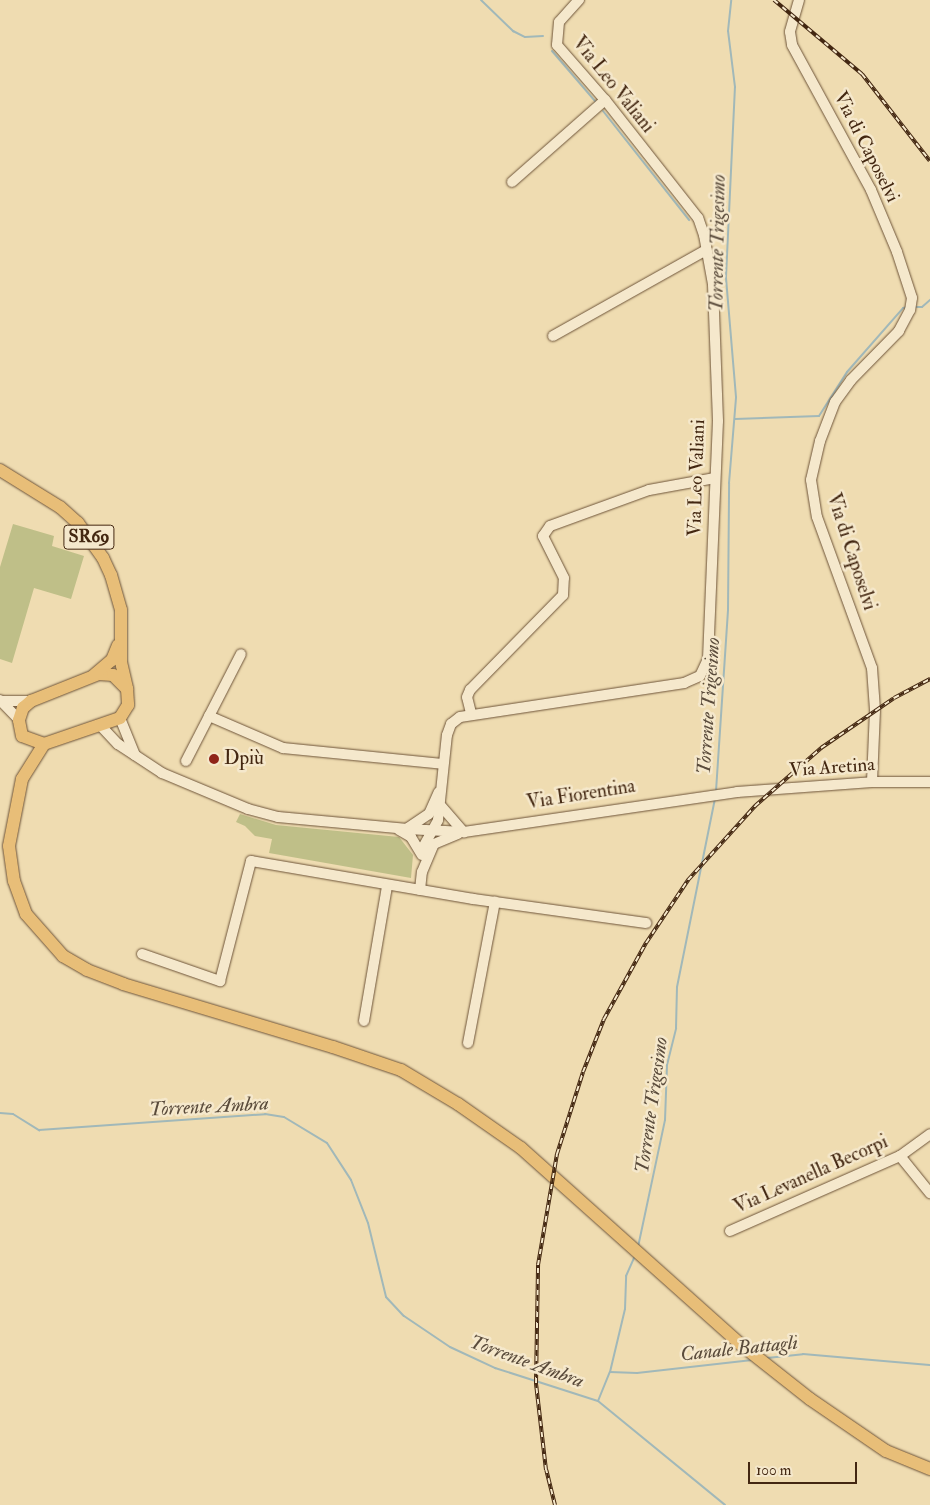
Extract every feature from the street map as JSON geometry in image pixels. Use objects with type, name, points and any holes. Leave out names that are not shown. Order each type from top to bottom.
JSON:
[{"type":"main road","name":"SR69","points":[[0,470],[60,507],[78,523],[112,575],[121,610],[119,642],[127,689]]},
{"type":"main road","name":"SR69","points":[[92,677],[112,660],[119,642]]},
{"type":"main road","points":[[112,675],[127,689],[128,705],[120,718],[44,744],[30,742],[22,736],[19,720],[23,708],[31,701],[92,677],[112,675]]},
{"type":"main road","points":[[30,742],[30,762],[13,815],[9,846],[14,881],[26,914],[63,956],[87,970],[123,984],[401,1070],[458,1104],[520,1148],[739,1343],[810,1399],[886,1451],[930,1469]]},
{"type":"main road","points":[[30,762],[44,744]]},
{"type":"street","name":"Via Leo Valiani","points":[[421,851],[438,820],[441,806],[439,792],[442,764],[451,724],[471,713],[684,683],[700,676],[708,659],[718,421],[713,284],[698,218],[605,100],[557,45],[559,22],[578,0]]},
{"type":"street","name":"Via di Caposelvi","points":[[799,0],[790,32],[792,45],[871,190],[897,252],[912,298],[910,310],[899,331],[851,380],[835,402],[820,441],[810,480],[817,517],[872,668],[875,710],[872,782]]},
{"type":"street","points":[[512,182],[605,100]]},
{"type":"street","points":[[553,336],[706,250]]},
{"type":"street","points":[[471,713],[467,697],[470,690],[563,595],[564,578],[543,536],[550,526],[649,490],[715,478]]},
{"type":"street","points":[[186,762],[241,654]]},
{"type":"street","points":[[1,701],[31,701]]},
{"type":"street","points":[[1,701],[19,720]]},
{"type":"street","points":[[209,716],[283,748],[442,764]]},
{"type":"street","points":[[120,718],[136,756]]},
{"type":"street","name":"Via Fiorentina","points":[[100,725],[136,756],[162,773],[248,809],[278,817],[464,832],[737,792]]},
{"type":"street","name":"Via Aretina","points":[[737,792],[872,782],[930,782]]},
{"type":"street","points":[[420,890],[425,862],[434,844],[429,814],[439,792]]},
{"type":"street","points":[[434,844],[464,832],[441,806]]},
{"type":"street","points":[[425,862],[421,851],[411,837],[401,828],[429,814]]},
{"type":"street","points":[[142,954],[220,981],[250,861],[387,886],[646,923]]},
{"type":"street","points":[[364,1021],[387,886]]},
{"type":"street","points":[[468,1043],[495,902]]},
{"type":"street","name":"Via Levanella Becorpi","points":[[730,1231],[900,1156],[930,1134]]},
{"type":"street","points":[[900,1156],[930,1193]]},
{"type":"green space","points":[[13,524],[54,536],[52,546],[84,556],[71,599],[34,588],[12,663],[0,659],[0,567]]},
{"type":"green space","points":[[240,814],[276,825],[399,837],[413,855],[411,878],[269,853],[272,839],[255,836],[245,826],[236,822]]},
{"type":"waterway","points":[[481,0],[513,31],[525,37],[543,36]]},
{"type":"waterway","name":"Torrente Trigesimo","points":[[716,791],[728,610],[729,483],[736,397],[726,277],[735,87],[728,31],[731,0]]},
{"type":"waterway","points":[[552,51],[595,101]]},
{"type":"waterway","points":[[603,111],[689,220]]},
{"type":"waterway","points":[[915,307],[922,307],[930,300]]},
{"type":"waterway","points":[[735,419],[819,416],[847,372],[903,308],[908,307]]},
{"type":"waterway","name":"Torrente Trigesimo","points":[[638,1247],[665,1120],[667,1065],[676,1028],[677,987],[715,798]]},
{"type":"waterway","name":"Torrente Ambra","points":[[0,1113],[13,1114],[39,1130],[265,1114],[284,1117],[327,1143],[351,1180],[368,1223],[386,1297],[404,1316],[450,1347],[495,1368],[598,1401],[725,1505]]},
{"type":"waterway","name":"Torrente Trigesimo","points":[[598,1401],[610,1372],[625,1309],[626,1276],[635,1256]]},
{"type":"waterway","name":"Canale Battagli","points":[[767,1358],[803,1354],[930,1365]]},
{"type":"waterway","name":"Canale Battagli","points":[[610,1372],[637,1373],[752,1360]]},
{"type":"railway","points":[[774,0],[862,74],[930,161]]},
{"type":"railway","points":[[555,1505],[546,1470],[536,1383],[538,1265],[557,1154],[583,1072],[604,1019],[646,943],[688,880],[755,806],[821,748],[894,698],[930,679]]},
{"type":"place","name":"Dpiù","points":[[214,759]]}]
